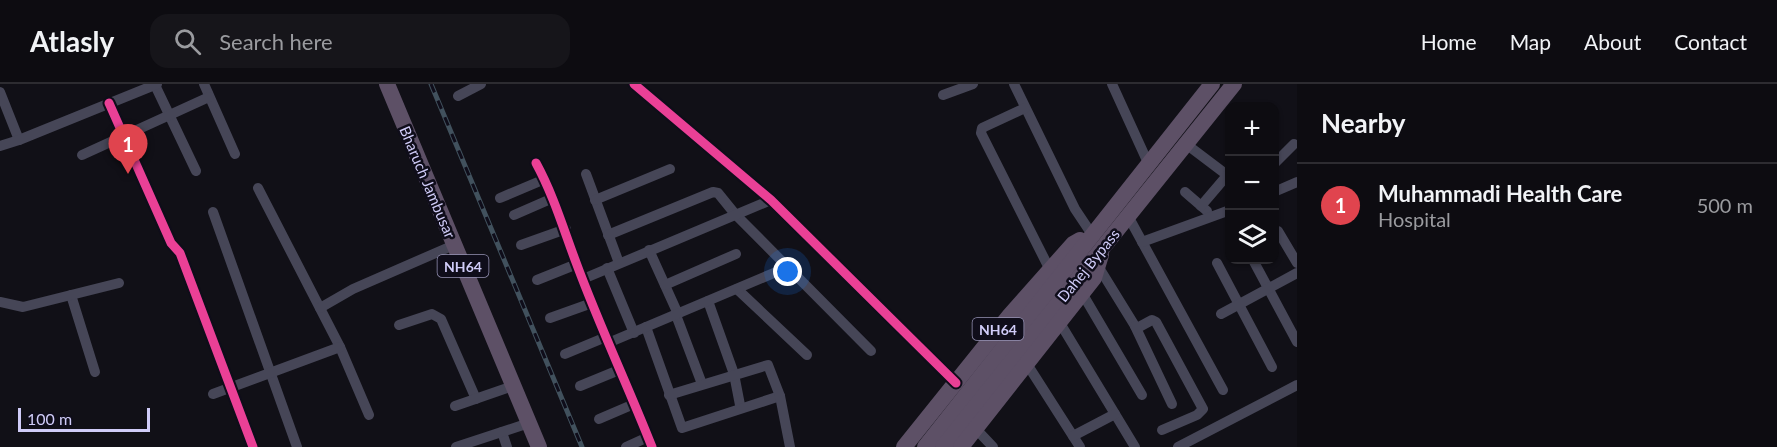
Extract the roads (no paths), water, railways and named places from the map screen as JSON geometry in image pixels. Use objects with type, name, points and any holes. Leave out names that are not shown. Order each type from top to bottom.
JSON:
[{"type":"highway","name":"Bharuch Jambusar","points":[[387,84],[539,447]]},
{"type":"highway","name":"Dahej Bypass","points":[[943,447],[1107,227],[1149,165],[1212,84]]},
{"type":"highway","name":"Dahej Bypass","points":[[926,447],[1107,227],[1186,144],[1234,84]]},
{"type":"highway","name":"NH64","points":[[961,447],[1094,278],[1107,227]]},
{"type":"highway","name":"NH64","points":[[904,447],[1010,315],[1073,244],[1107,227]]},
{"type":"street","points":[[0,146],[20,140],[156,84],[196,171]]},
{"type":"street","points":[[204,84],[235,154]]},
{"type":"street","points":[[458,96],[481,84]]},
{"type":"street","points":[[634,84],[771,200],[956,383]]},
{"type":"street","points":[[944,95],[973,84]]},
{"type":"street","points":[[1014,84],[1075,209],[1107,227],[1142,242],[1223,390]]},
{"type":"street","points":[[1112,84],[1149,165]]},
{"type":"street","points":[[0,92],[20,140]]},
{"type":"street","points":[[82,155],[209,97]]},
{"type":"street","points":[[110,103],[171,243],[180,253],[253,447]]},
{"type":"street","points":[[1025,108],[982,128],[981,133],[1050,270]]},
{"type":"street","points":[[1186,144],[1225,171]]},
{"type":"street","points":[[1279,160],[1294,144]]},
{"type":"street","points":[[536,163],[566,229],[592,303],[650,442],[626,447]]},
{"type":"street","points":[[595,200],[670,169]]},
{"type":"street","points":[[586,174],[619,263]]},
{"type":"street","points":[[1202,207],[1225,177]]},
{"type":"street","points":[[500,198],[545,179]]},
{"type":"street","points":[[1279,190],[1297,183]]},
{"type":"street","points":[[258,188],[340,347],[369,415]]},
{"type":"street","points":[[608,235],[713,192],[721,196],[735,214],[871,351]]},
{"type":"street","points":[[1185,192],[1214,217]]},
{"type":"street","points":[[514,214],[553,198]]},
{"type":"street","points":[[583,279],[771,200]]},
{"type":"street","points":[[213,212],[297,447]]},
{"type":"street","points":[[1142,242],[1225,212]]},
{"type":"street","points":[[521,245],[566,229]]},
{"type":"street","points":[[1279,232],[1294,249],[1297,263]]},
{"type":"street","points":[[320,308],[353,289],[454,245]]},
{"type":"street","points":[[649,250],[677,314],[702,384]]},
{"type":"street","points":[[665,285],[736,254]]},
{"type":"street","points":[[1217,263],[1272,367]]},
{"type":"street","points":[[537,280],[577,264]]},
{"type":"street","points":[[1255,264],[1297,342]]},
{"type":"street","points":[[1098,266],[1135,326],[1172,404]]},
{"type":"street","points":[[565,354],[634,333],[788,267]]},
{"type":"street","points":[[607,268],[634,333]]},
{"type":"street","points":[[1221,314],[1297,273]]},
{"type":"street","points":[[0,302],[23,307],[119,283]]},
{"type":"street","points":[[737,289],[807,355]]},
{"type":"street","points":[[1082,293],[1142,396]]},
{"type":"street","points":[[71,295],[95,372]]},
{"type":"street","points":[[708,301],[734,374],[740,405]]},
{"type":"street","points":[[550,318],[592,303]]},
{"type":"street","points":[[399,325],[432,314],[441,319],[476,399]]},
{"type":"street","points":[[1135,326],[1139,327],[1152,320],[1156,322],[1203,409],[1197,415],[1162,430]]},
{"type":"street","points":[[1060,323],[1135,447]]},
{"type":"street","points":[[646,327],[682,428],[766,400],[781,402]]},
{"type":"street","points":[[213,394],[340,347]]},
{"type":"street","points":[[1028,364],[1080,447]]},
{"type":"street","points":[[669,395],[768,365],[781,402],[790,447]]},
{"type":"street","points":[[580,386],[619,370]]},
{"type":"street","points":[[1178,447],[1297,385]]},
{"type":"street","points":[[455,406],[513,386]]},
{"type":"street","points":[[599,419],[634,404]]},
{"type":"street","points":[[1073,436],[1115,414]]},
{"type":"street","points":[[456,447],[468,445],[529,423]]},
{"type":"street","points":[[976,429],[993,447]]},
{"type":"street","points":[[502,432],[507,447]]},
{"type":"railway","points":[[431,84],[582,447]]},
{"type":"place","name":"Muhammadi Health Care","points":[[128,174]]}]
